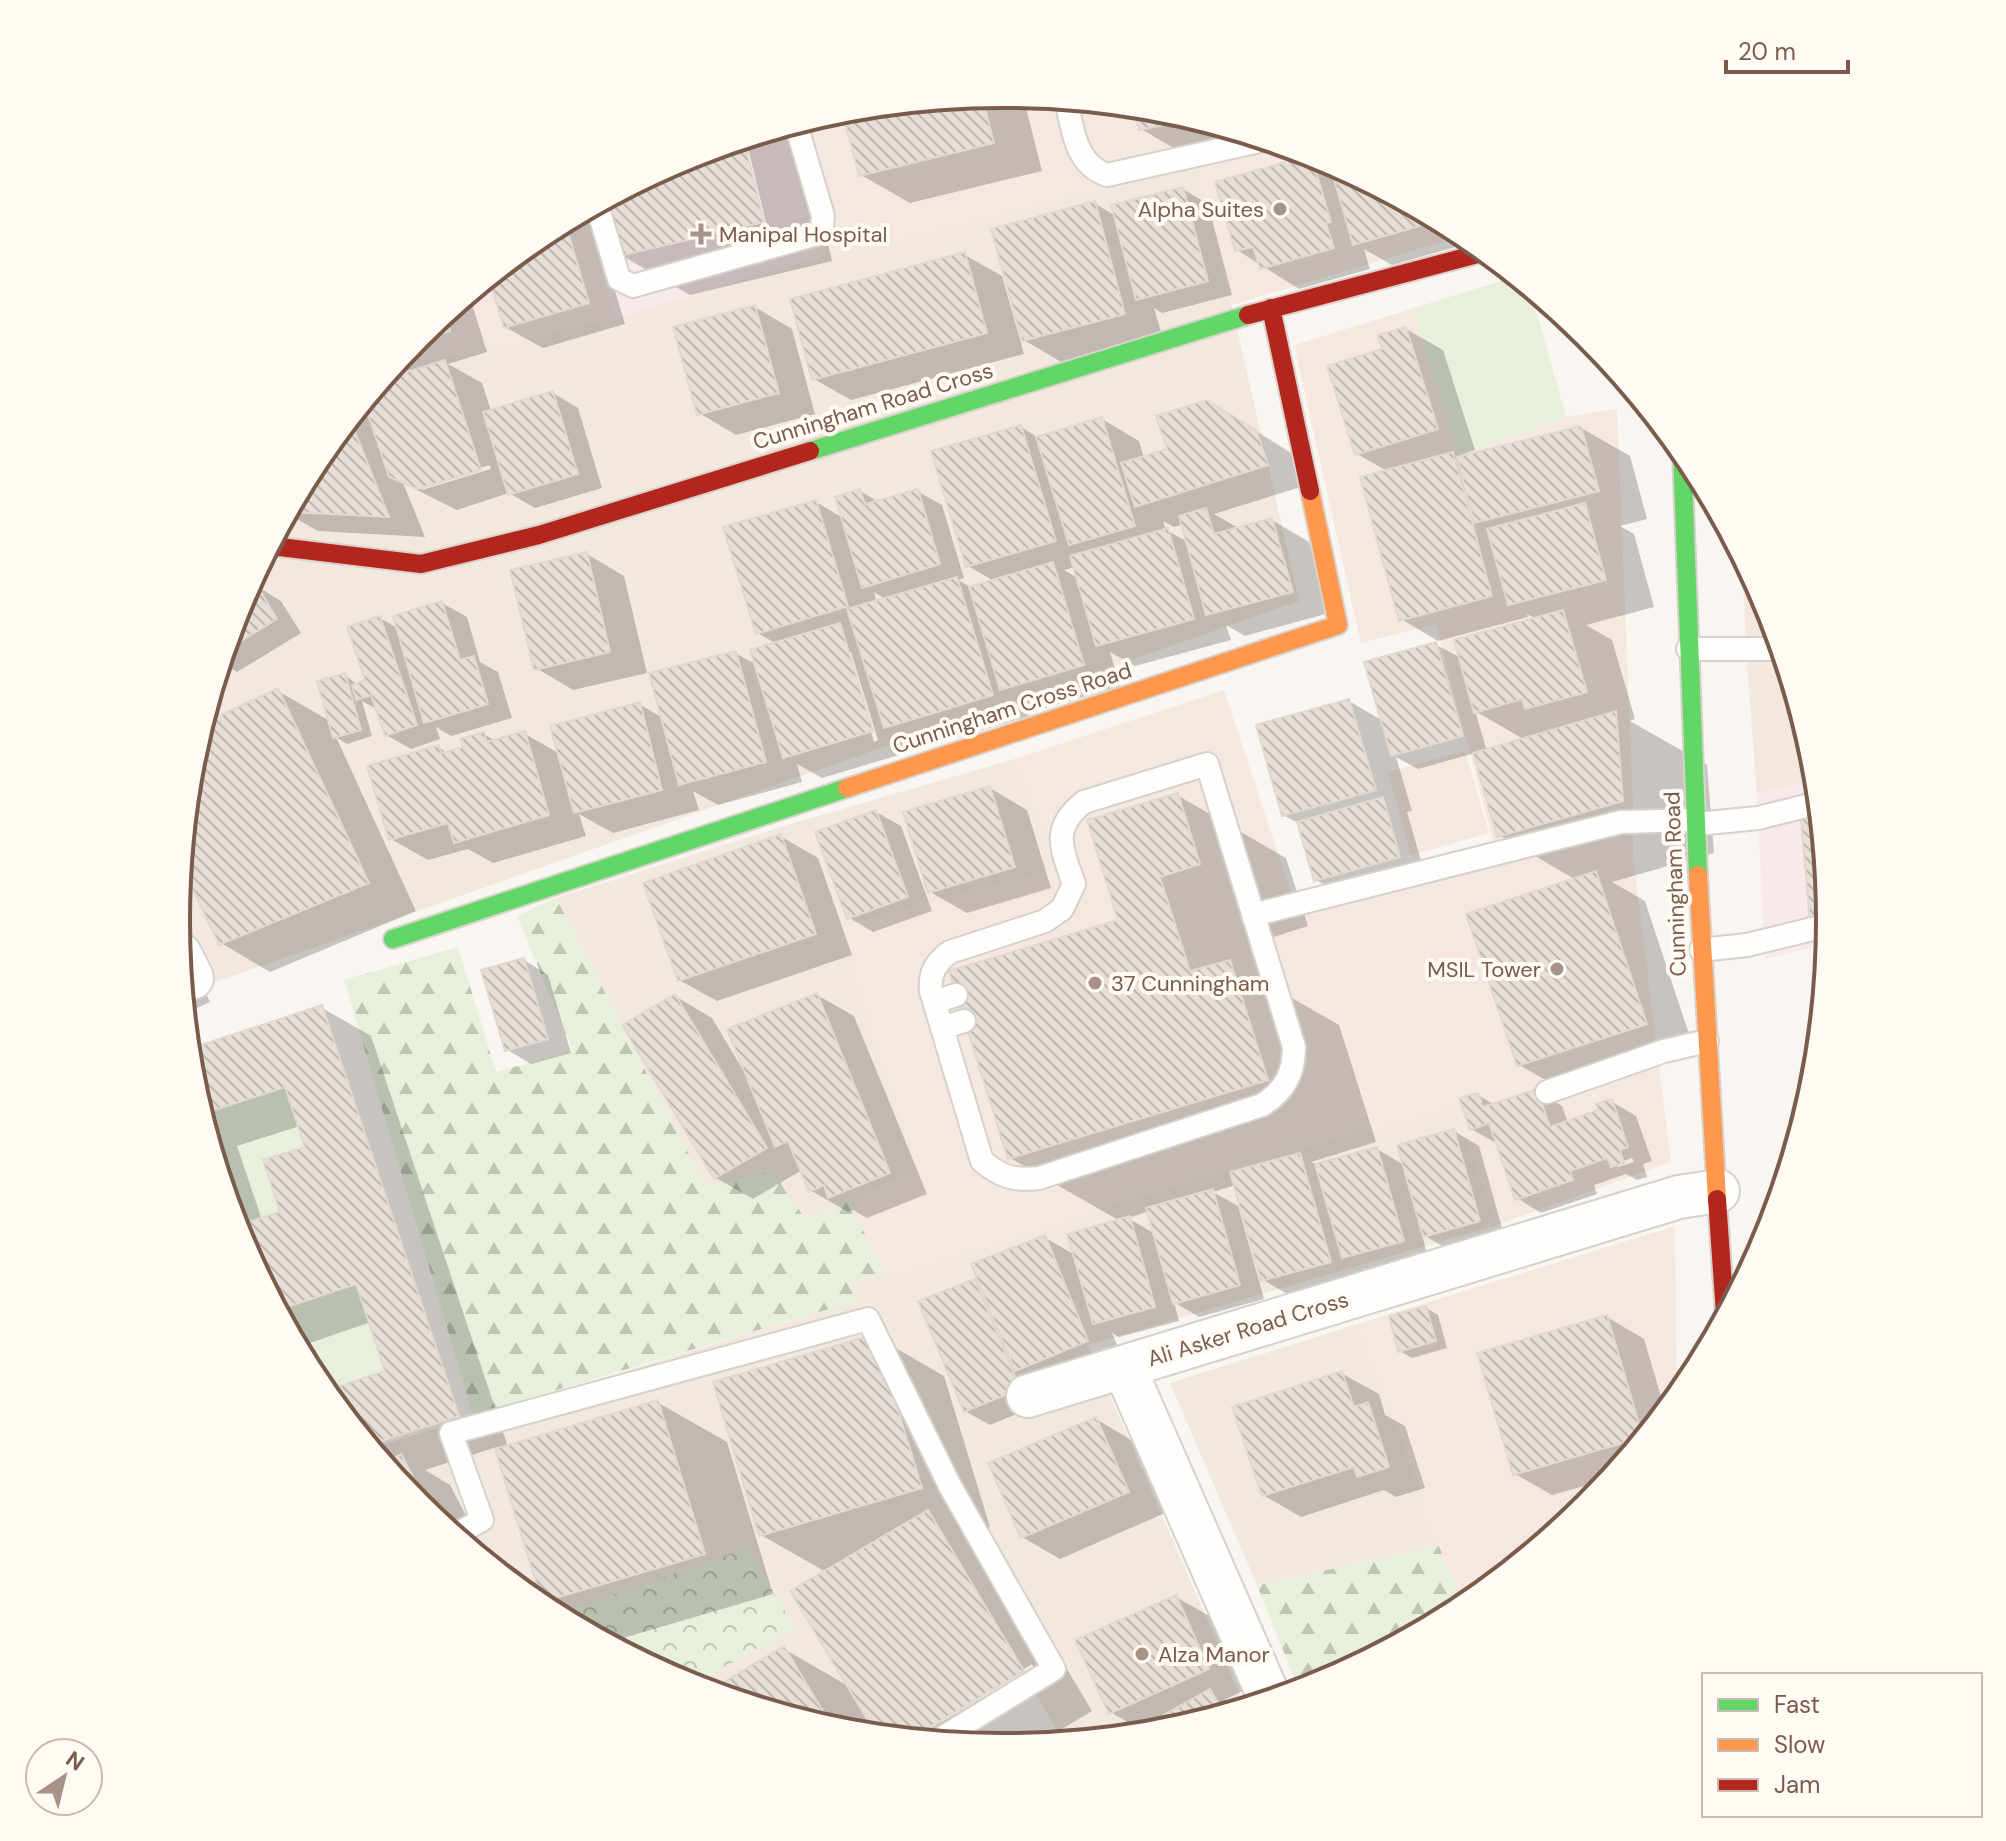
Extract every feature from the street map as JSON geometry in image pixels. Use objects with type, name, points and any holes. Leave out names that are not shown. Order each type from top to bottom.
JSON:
[{"type":"street","name":"Cunningham Road Cross","points":[[281,547],[421,564],[554,530],[1271,308],[1470,256]]},
{"type":"street","name":"Cunningham Cross Road","points":[[393,939],[1338,625],[1271,308]]},
{"type":"street","name":"Cunningham Road","points":[[1683,475],[1701,950],[1724,1295]]},
{"type":"street","name":"Ali Asker Road Cross","points":[[1266,1689],[1124,1367],[1679,1197],[1718,1191]]},
{"type":"street","points":[[1028,1396],[1124,1367]]},
{"type":"lane","points":[[1069,111],[1079,153],[1095,171],[1107,175],[1243,145]]},
{"type":"lane","points":[[600,215],[619,279],[633,286],[817,234],[822,229],[823,216],[799,135]]},
{"type":"lane","points":[[1688,649],[1768,649]]},
{"type":"lane","points":[[1207,764],[1294,1047],[1294,1064],[1282,1090],[1262,1105],[1039,1178],[1022,1180],[1005,1177],[982,1161],[934,1002],[930,981],[932,971],[939,960],[950,952],[1045,921],[1062,909],[1074,884],[1060,845],[1061,834],[1073,811],[1084,802],[1207,764]]},
{"type":"lane","points":[[1253,915],[1621,822],[1758,818],[1808,806]]},
{"type":"lane","points":[[1701,950],[1747,945],[1816,928]]},
{"type":"lane","points":[[934,1002],[956,995]]},
{"type":"lane","points":[[942,1028],[964,1021]]},
{"type":"lane","points":[[1547,1092],[1658,1053],[1707,1041]]},
{"type":"lane","points":[[465,1529],[482,1520],[451,1433],[868,1319],[950,1486],[1054,1669],[953,1731]]},
{"type":"shaded area","points":[[1003,108],[1109,115],[1162,124],[1264,151],[1362,192],[1447,240],[1232,305],[1200,166],[817,257],[786,138],[897,115]]},
{"type":"shaded area","name":"Manipal Hospital","points":[[786,138],[817,257],[615,318],[589,222],[692,170]]},
{"type":"shaded area","points":[[1200,166],[1299,601],[193,990],[190,920],[197,814],[218,710],[234,659],[252,610],[299,514],[358,426],[411,364],[615,318],[817,257]]},
{"type":"shaded area","points":[[589,222],[615,318],[411,364],[467,310],[508,276]]},
{"type":"shaded area","points":[[1503,281],[1535,307],[1566,417],[1617,409],[1633,855],[1671,1162],[1497,1225],[1454,1103],[884,1273],[849,1201],[920,1169],[841,927],[1058,868],[1018,758],[1224,690],[1291,893],[1493,841],[1436,624],[1361,643],[1294,345]]},
{"type":"shaded area","points":[[1743,586],[1775,668],[1747,664]]},
{"type":"shaded area","points":[[1747,664],[1775,668],[1788,710],[1804,782],[1757,795]]},
{"type":"shaded area","points":[[1465,751],[1489,833],[1411,855],[1388,772]]},
{"type":"shaded area","points":[[1018,758],[1059,868],[841,927],[920,1169],[806,1220],[773,1171],[706,1188],[556,898],[787,825]]},
{"type":"shaded area","points":[[1804,782],[1814,867],[1815,947],[1765,959],[1757,795]]},
{"type":"shaded area","points":[[1454,1103],[1497,1225],[1088,1345],[1241,1697],[1162,1717],[1057,1731],[1033,1690],[967,1732],[950,1731],[844,1717],[742,1690],[644,1649],[552,1596],[467,1531],[428,1495],[383,1445],[858,1300],[848,1284]]},
{"type":"shaded area","points":[[1675,1226],[1677,1375],[1648,1415],[1578,1495],[1498,1565],[1459,1593],[1439,1546],[1361,1323]]},
{"type":"shaded area","points":[[1361,1323],[1439,1546],[1257,1585],[1170,1383]]},
{"type":"green space","points":[[1504,281],[1535,307],[1566,418],[1460,455],[1412,309]]},
{"type":"green space","points":[[556,898],[706,1187],[773,1171],[806,1220],[849,1201],[884,1273],[848,1284],[859,1300],[473,1415],[344,980],[458,947],[496,1072],[573,1051],[517,916]]},
{"type":"green space","points":[[285,1087],[305,1147],[263,1160],[280,1212],[249,1222],[213,1110]]},
{"type":"green space","points":[[356,1284],[385,1371],[338,1387],[288,1307]]},
{"type":"green space","points":[[1439,1546],[1459,1593],[1362,1649],[1294,1678],[1257,1585]]},
{"type":"green space","points":[[747,1548],[795,1628],[706,1676],[644,1649],[573,1609]]},
{"type":"building","points":[[985,109],[994,143],[859,176],[846,124],[897,115]]},
{"type":"building","points":[[1137,120],[1165,125],[1139,130]]},
{"type":"building","points":[[746,150],[764,222],[619,256],[609,211],[692,170]]},
{"type":"building","points":[[1290,161],[1316,171],[1331,222],[1326,223],[1334,248],[1260,269],[1253,247],[1235,251],[1215,182]]},
{"type":"building","points":[[1334,179],[1422,225],[1353,245]]},
{"type":"building","points":[[1183,187],[1208,281],[1136,300],[1111,205]]},
{"type":"building","points":[[1095,201],[1125,314],[1022,341],[991,229]]},
{"type":"building","points":[[569,235],[589,303],[504,328],[492,289]]},
{"type":"building","points":[[965,252],[987,333],[812,380],[790,299]]},
{"type":"building","points":[[755,305],[779,393],[697,415],[673,327]]},
{"type":"building","points":[[1406,327],[1438,429],[1355,455],[1327,366],[1382,349],[1378,335]]},
{"type":"building","points":[[445,360],[481,470],[418,489],[389,477],[368,414],[403,373]]},
{"type":"building","points":[[553,391],[578,474],[508,495],[483,412]]},
{"type":"building","points":[[1207,400],[1257,431],[1268,465],[1135,507],[1121,463],[1167,449],[1156,416]]},
{"type":"building","points":[[1102,417],[1135,526],[1069,545],[1036,437]]},
{"type":"building","points":[[1021,425],[1056,541],[966,567],[931,451]]},
{"type":"building","points":[[1581,426],[1599,491],[1474,523],[1457,457]]},
{"type":"building","points":[[355,431],[389,517],[300,513]]},
{"type":"building","points":[[1453,452],[1492,596],[1399,621],[1360,477]]},
{"type":"building","points":[[860,489],[865,504],[918,489],[940,564],[862,588],[835,497]]},
{"type":"building","points":[[816,500],[848,606],[756,634],[723,527]]},
{"type":"building","points":[[1585,503],[1606,580],[1508,605],[1487,529]]},
{"type":"building","points":[[1206,508],[1214,534],[1272,518],[1293,592],[1206,615],[1179,516]]},
{"type":"building","points":[[1168,528],[1194,619],[1096,646],[1070,556]]},
{"type":"building","points":[[587,552],[610,652],[534,670],[510,570]]},
{"type":"building","points":[[1053,562],[1084,665],[1000,690],[969,587]]},
{"type":"building","points":[[957,577],[993,695],[884,728],[847,609]]},
{"type":"building","points":[[260,591],[277,619],[241,641]]},
{"type":"building","points":[[442,601],[460,660],[474,656],[488,704],[424,723],[393,616]]},
{"type":"building","points":[[1563,610],[1587,692],[1525,709],[1522,699],[1474,713],[1454,640]]},
{"type":"building","points":[[380,616],[417,725],[385,736],[371,695],[356,700],[352,685],[365,680],[347,627]]},
{"type":"building","points":[[840,623],[873,731],[783,758],[750,650]]},
{"type":"building","points":[[1436,642],[1463,736],[1391,756],[1364,662]]},
{"type":"building","points":[[736,651],[766,762],[679,785],[649,673]]},
{"type":"building","points":[[345,673],[361,730],[333,738],[317,681]]},
{"type":"building","points":[[278,688],[369,883],[219,945],[191,886],[197,814],[216,717]]},
{"type":"building","points":[[1349,699],[1376,790],[1282,816],[1256,725]]},
{"type":"building","points":[[640,702],[662,790],[574,813],[550,726]]},
{"type":"building","points":[[1616,711],[1623,801],[1497,837],[1473,753]]},
{"type":"building","points":[[525,731],[549,815],[454,843],[448,823],[389,840],[367,766],[439,745],[441,753],[463,747],[460,739],[484,732],[487,742]]},
{"type":"building","points":[[990,786],[1015,867],[928,893],[903,812]]},
{"type":"building","name":"37 Cunningham","points":[[1178,793],[1200,864],[1160,877],[1190,971],[1230,960],[1268,1080],[1008,1159],[949,971],[1118,920],[1087,820]]},
{"type":"building","points":[[1383,797],[1400,857],[1314,881],[1297,822]]},
{"type":"building","points":[[876,810],[908,897],[847,919],[815,832]]},
{"type":"building","points":[[1809,818],[1814,867],[1816,922],[1810,924],[1801,820]]},
{"type":"building","points":[[781,834],[816,934],[678,981],[643,883]]},
{"type":"building","name":"MSIL Tower","points":[[1596,871],[1647,1024],[1517,1066],[1466,914]]},
{"type":"building","points":[[524,958],[548,1039],[505,1051],[481,970]]},
{"type":"building","points":[[817,993],[890,1173],[828,1198],[824,1185],[809,1192],[788,1141],[775,1147],[727,1029]]},
{"type":"building","points":[[675,994],[767,1148],[714,1179],[622,1025]]},
{"type":"building","points":[[322,1005],[459,1416],[380,1441],[338,1387],[385,1371],[356,1284],[288,1307],[249,1222],[280,1212],[263,1160],[305,1147],[285,1087],[213,1110],[200,1045]]},
{"type":"building","points":[[1537,1089],[1550,1127],[1598,1110],[1596,1104],[1612,1099],[1628,1147],[1620,1150],[1624,1163],[1611,1167],[1607,1158],[1570,1171],[1573,1180],[1515,1200],[1489,1123],[1470,1130],[1459,1098],[1478,1093],[1483,1107]]},
{"type":"building","points":[[1454,1129],[1480,1221],[1423,1237],[1397,1145]]},
{"type":"building","points":[[1377,1147],[1404,1241],[1342,1258],[1315,1164]]},
{"type":"building","points":[[1300,1153],[1331,1262],[1261,1281],[1230,1172]]},
{"type":"building","points":[[1213,1189],[1240,1285],[1173,1304],[1146,1208]]},
{"type":"building","points":[[1130,1216],[1155,1307],[1093,1324],[1067,1234]]},
{"type":"building","points":[[1045,1235],[1088,1341],[1015,1371],[971,1264]]},
{"type":"building","points":[[975,1279],[1020,1389],[964,1412],[918,1301]]},
{"type":"building","points":[[1426,1306],[1436,1341],[1398,1352],[1389,1316]]},
{"type":"building","points":[[1607,1315],[1640,1425],[1626,1442],[1513,1475],[1477,1353]]},
{"type":"building","points":[[875,1334],[922,1488],[759,1536],[713,1382]]},
{"type":"building","points":[[1342,1371],[1354,1407],[1368,1402],[1389,1467],[1357,1477],[1354,1467],[1262,1496],[1232,1407]]},
{"type":"building","points":[[658,1400],[705,1554],[555,1598],[537,1585],[495,1449]]},
{"type":"building","points":[[1096,1417],[1129,1492],[1021,1538],[988,1463]]},
{"type":"building","points":[[401,1454],[416,1482],[394,1458]]},
{"type":"building","points":[[928,1510],[1024,1671],[927,1729],[868,1721],[790,1591]]},
{"type":"building","name":"Alza Manor","points":[[1176,1595],[1209,1669],[1109,1714],[1075,1640]]},
{"type":"building","points":[[784,1646],[824,1712],[793,1705],[723,1683]]},
{"type":"building","points":[[1210,1689],[1218,1703],[1213,1705],[1159,1717]]},
{"type":"traffic: fast","points":[[810,451],[1248,315]]},
{"type":"traffic: fast","points":[[1683,475],[1698,875]]},
{"type":"traffic: fast","points":[[393,939],[847,788]]},
{"type":"traffic: slow","points":[[847,788],[1338,625],[1310,491]]},
{"type":"traffic: slow","points":[[1698,875],[1717,1199]]},
{"type":"traffic: jam","points":[[1248,315],[1470,256]]},
{"type":"traffic: jam","points":[[1271,308],[1310,491]]},
{"type":"traffic: jam","points":[[281,547],[421,564],[539,535],[810,451]]},
{"type":"traffic: jam","points":[[1717,1199],[1724,1296]]},
{"type":"place","name":"Alpha Suites","points":[[1280,209]]},
{"type":"place","name":"Manipal Hospital","points":[[701,234]]},
{"type":"place","name":"MSIL Tower","points":[[1557,969]]},
{"type":"place","name":"37 Cunningham","points":[[1095,983]]},
{"type":"place","name":"Alza Manor","points":[[1142,1654]]}]
